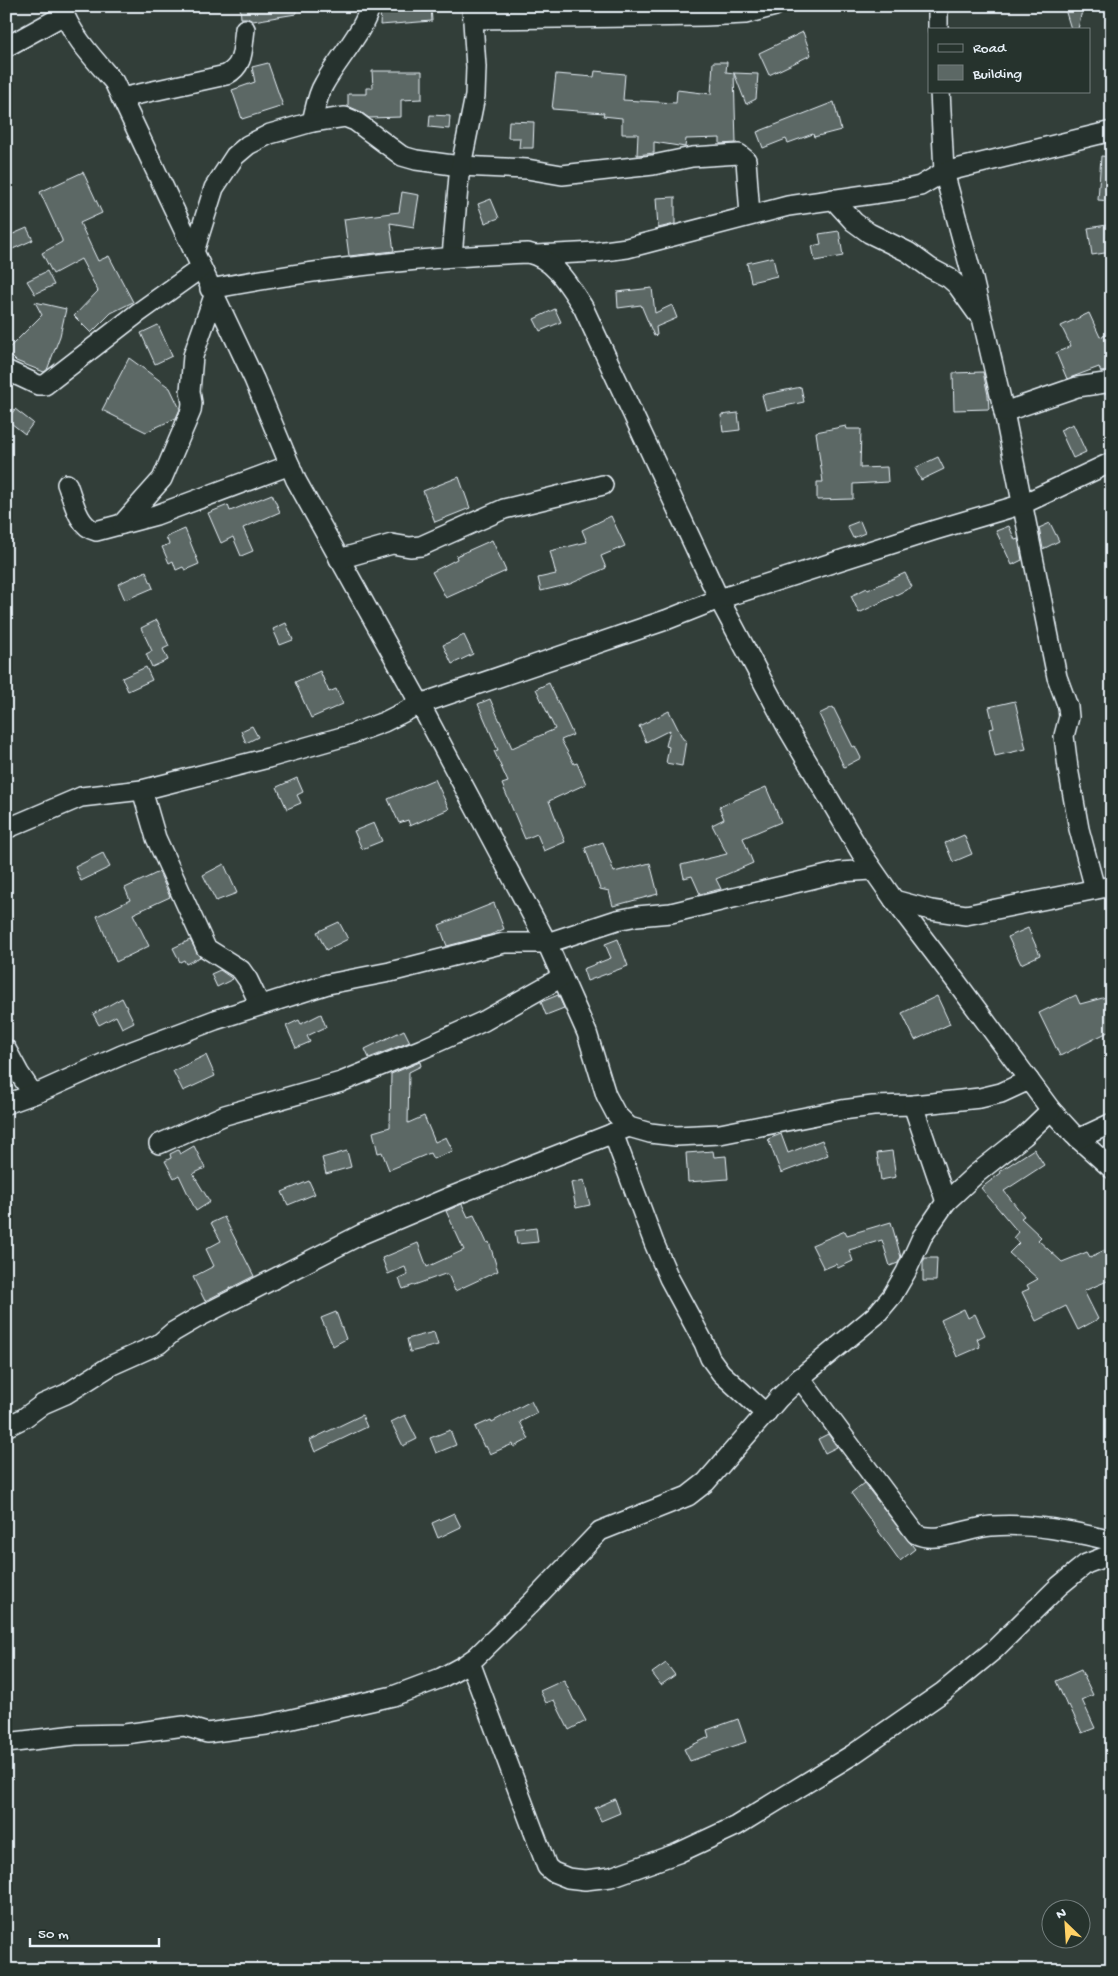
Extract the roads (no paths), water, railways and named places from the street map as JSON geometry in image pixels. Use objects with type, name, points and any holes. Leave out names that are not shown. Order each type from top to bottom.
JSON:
[{"type":"street","points":[[312,122],[322,87],[364,24],[370,6]]},
{"type":"street","points":[[938,6],[938,28]]},
{"type":"street","points":[[452,256],[460,166],[475,96],[476,67],[473,13],[705,16],[745,14],[772,7]]},
{"type":"street","points":[[6,47],[63,11],[80,42],[114,82],[254,378],[296,480],[420,704],[548,943],[587,1033],[606,1095],[616,1114],[654,1243],[669,1278],[704,1343],[710,1358],[721,1373],[766,1414]]},
{"type":"street","points":[[121,98],[226,75],[236,70],[241,60],[245,29]]},
{"type":"street","points":[[894,900],[932,910],[966,915],[1103,888],[1079,829],[1064,736],[1069,717],[1068,707],[1059,686],[1054,663],[1004,412],[944,172],[940,92]]},
{"type":"street","points":[[6,370],[38,385],[46,385],[138,313],[197,260],[214,188],[235,156],[248,145],[270,134],[312,122],[345,117],[402,156],[416,160],[460,166],[511,167],[562,175],[653,165],[692,158],[739,154],[746,160],[750,215]]},
{"type":"street","points":[[212,292],[265,278],[452,256],[536,255],[597,252],[627,248],[750,215],[833,199],[920,186],[944,172],[1112,131]]},
{"type":"street","points":[[833,199],[854,222],[869,233],[908,252],[930,268],[949,278],[957,285],[982,320]]},
{"type":"street","points":[[536,255],[564,277],[583,307],[719,599],[788,729],[872,870],[1051,1110],[1078,1139],[1112,1169]]},
{"type":"street","points":[[122,524],[162,478],[191,411],[190,391],[193,356],[212,292]]},
{"type":"street","points":[[1004,412],[1077,387],[1112,382]]},
{"type":"street","points":[[6,829],[81,797],[142,790],[349,735],[384,722],[420,704],[666,620],[719,599],[1023,504],[1112,462]]},
{"type":"street","points":[[67,484],[80,517],[88,528],[96,531],[156,515],[290,465]]},
{"type":"street","points":[[339,559],[392,544],[410,547],[421,546],[504,509],[603,485]]},
{"type":"street","points":[[142,790],[156,838],[206,948],[241,970],[260,1004]]},
{"type":"street","points":[[6,1104],[122,1055],[260,1004],[328,984],[390,972],[504,943],[548,943],[617,920],[671,913],[840,872],[872,870]]},
{"type":"street","points":[[159,1144],[225,1115],[341,1082],[484,1021],[562,977]]},
{"type":"street","points":[[6,1049],[19,1074],[33,1094]]},
{"type":"street","points":[[6,1427],[112,1365],[160,1344],[173,1332],[197,1318],[362,1234],[442,1200],[621,1130],[676,1136],[720,1134],[842,1110],[980,1098],[1030,1080]]},
{"type":"street","points":[[913,1105],[946,1202]]},
{"type":"street","points":[[6,1743],[66,1736],[124,1734],[184,1726],[207,1733],[266,1725],[393,1696],[441,1678],[470,1662],[531,1603],[594,1535],[606,1528],[660,1508],[694,1492],[706,1482],[800,1378],[876,1315],[892,1296],[922,1238],[946,1202],[976,1174],[1024,1136],[1051,1110]]},
{"type":"street","points":[[1078,1139],[1112,1123]]},
{"type":"street","points":[[800,1378],[916,1534],[930,1538],[983,1527],[1023,1525],[1054,1528],[1112,1541]]},
{"type":"street","points":[[470,1662],[547,1868],[568,1878],[584,1880],[611,1877],[678,1853],[736,1826],[852,1755],[971,1670],[1059,1586],[1086,1564],[1112,1554]]}]
